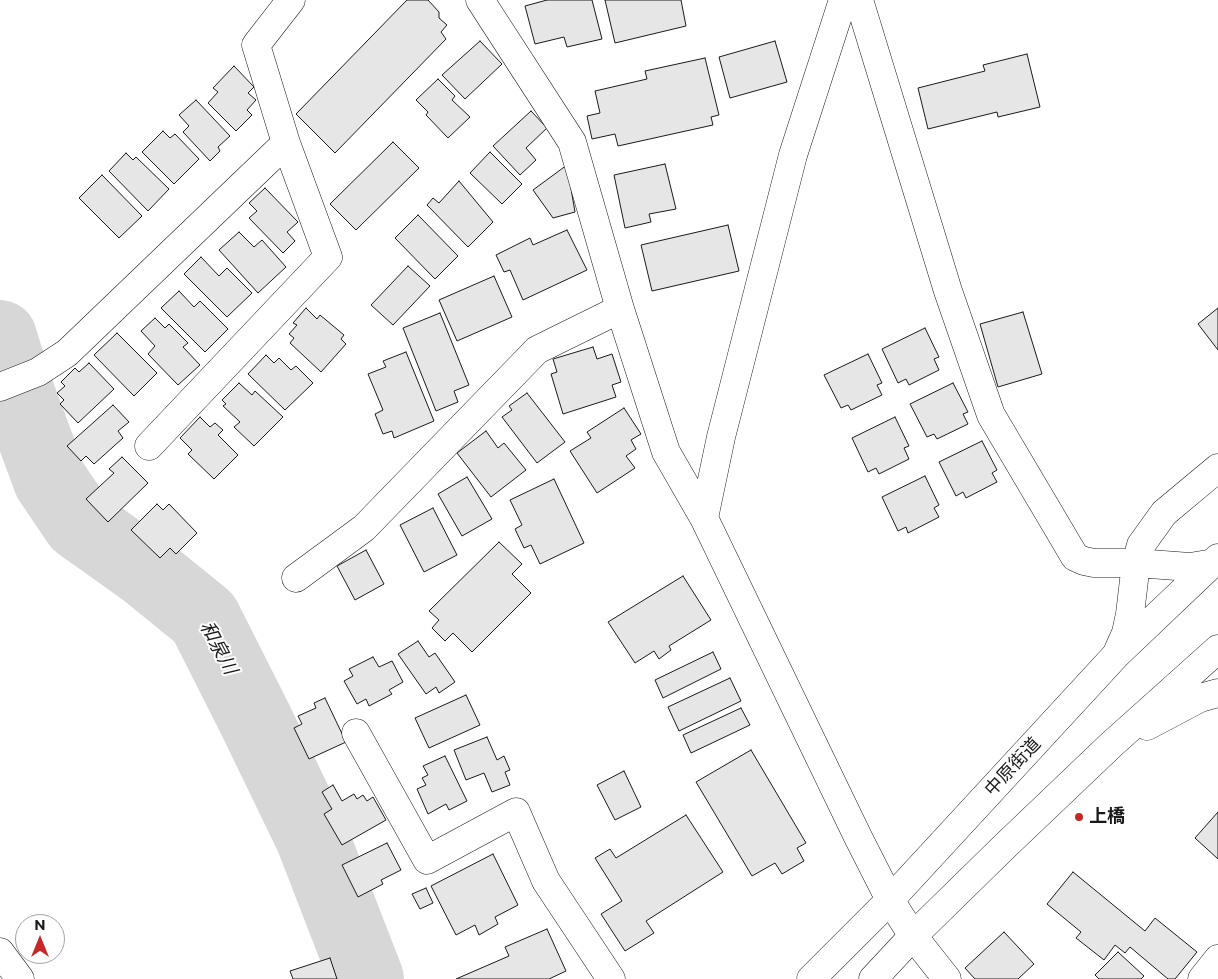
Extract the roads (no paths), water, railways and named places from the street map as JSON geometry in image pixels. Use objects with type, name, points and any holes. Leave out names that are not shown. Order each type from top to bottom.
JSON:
[{"type":"street","points":[[149,446],[328,258],[286,143],[256,45],[291,0]]},
{"type":"street","points":[[480,0],[572,142],[620,309],[666,452],[704,518],[890,900],[913,936],[946,979]]},
{"type":"street","points":[[704,518],[721,437],[793,155],[842,0]]},
{"type":"street","points":[[859,0],[948,291],[991,414],[1075,557],[1094,563],[1136,563],[1190,567],[1216,561]]},
{"type":"street","points":[[0,387],[38,372],[67,353],[286,143]]},
{"type":"street","points":[[296,578],[364,528],[537,350],[620,309]]},
{"type":"street","points":[[1117,654],[1126,633],[1136,563],[1141,545],[1164,513],[1218,468]]},
{"type":"street","name":"中原街道","points":[[811,979],[890,900],[1117,654],[1216,561]]},
{"type":"street","points":[[873,979],[913,936],[1112,744],[1218,649]]},
{"type":"street","points":[[1112,744],[1200,698],[1218,693]]},
{"type":"street","points":[[356,733],[427,860],[516,812],[546,881],[611,979]]},
{"type":"street","points":[[0,952],[20,979]]},
{"type":"street","points":[[1202,979],[1218,959]]},
{"type":"waterway","name":"和泉川","points":[[0,337],[13,380],[50,480],[79,523],[145,570],[204,618],[312,837],[367,979]]},
{"type":"place","name":"上橋","points":[[1079,817]]}]
